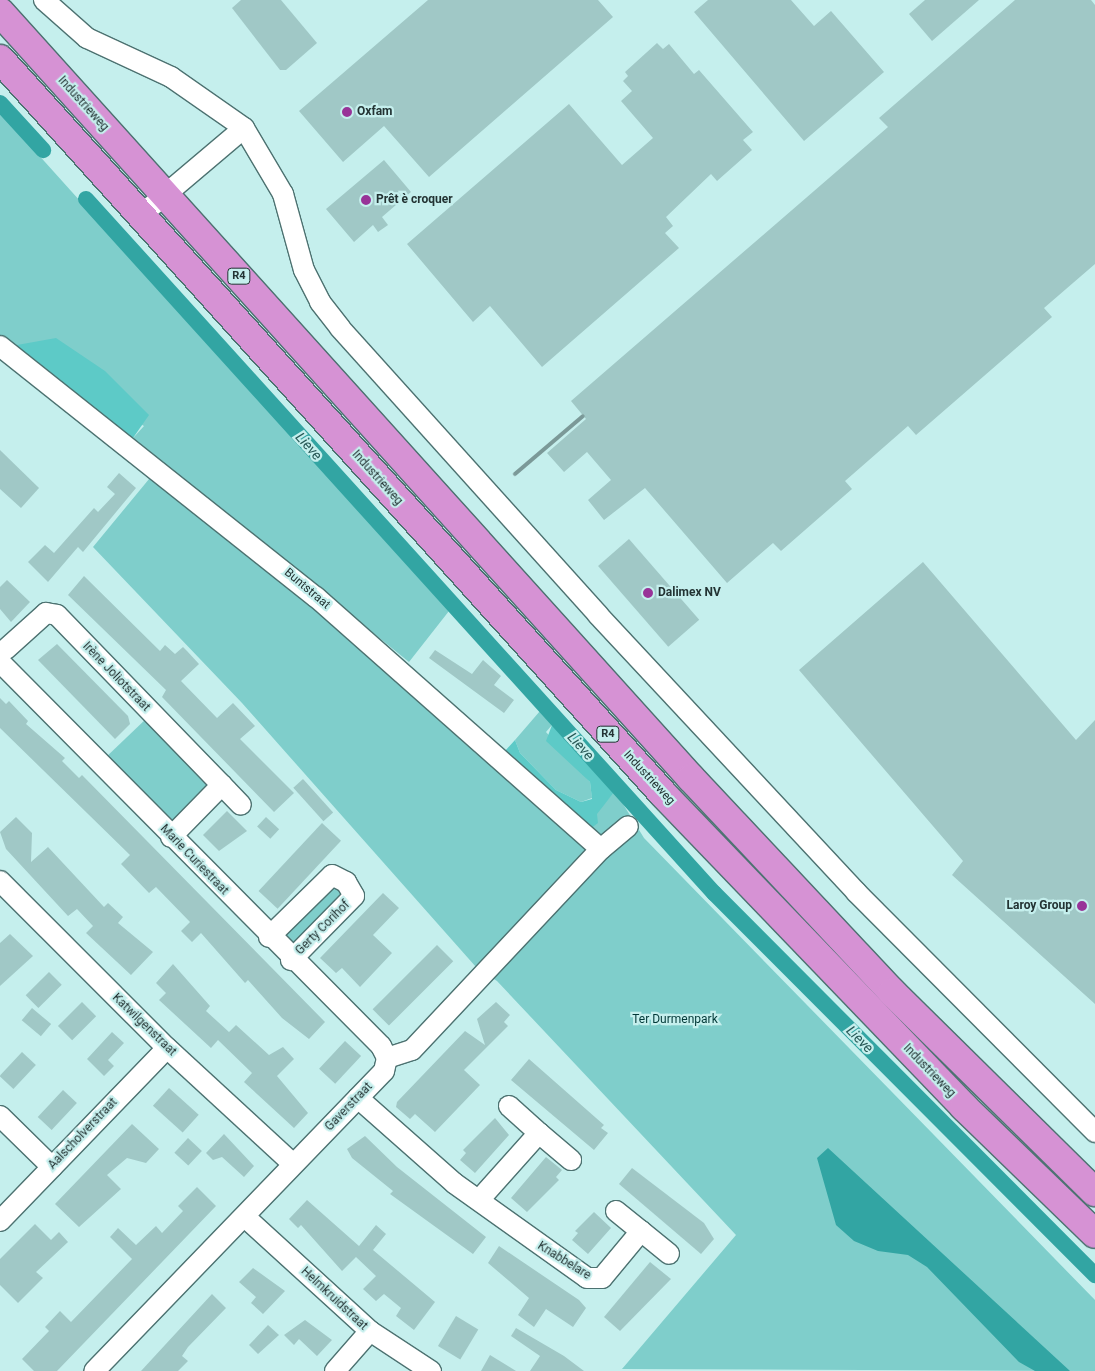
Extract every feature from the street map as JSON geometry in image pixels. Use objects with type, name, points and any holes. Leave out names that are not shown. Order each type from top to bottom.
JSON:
[{"type":"highway","name":"Industrieweg","points":[[0,12],[691,778],[892,992],[1095,1192]]},
{"type":"highway","name":"Industrieweg","points":[[0,60],[664,795],[957,1100],[1095,1234]]},
{"type":"street","points":[[44,0],[87,38],[171,77],[244,128],[283,194],[304,270],[320,302],[340,328],[598,615],[856,892],[1095,1132]]},
{"type":"street","points":[[140,216],[166,196],[244,128]]},
{"type":"street","name":"Buntstraat","points":[[0,346],[316,596],[601,849]]},
{"type":"street","name":"Irène Joliotstraat","points":[[1,653],[46,613],[57,615],[241,805]]},
{"type":"street","name":"Marie Curiestraat","points":[[1,653],[171,837],[291,960],[381,1046],[387,1058]]},
{"type":"street","points":[[171,837],[222,785]]},
{"type":"street","points":[[387,1058],[412,1050],[601,849],[628,826]]},
{"type":"street","name":"Gerty Corihof","points":[[269,937],[332,875],[346,882],[354,896],[291,960]]},
{"type":"street","name":"Katwilgenstraat","points":[[0,881],[166,1048],[293,1164]]},
{"type":"street","name":"Aalscholverstraat","points":[[0,1221],[166,1048]]},
{"type":"street","name":"Gaverstraat","points":[[94,1371],[384,1071],[387,1058]]},
{"type":"street","name":"Knabbelare","points":[[358,1098],[430,1164],[552,1256],[594,1280],[602,1278],[641,1231]]},
{"type":"street","points":[[509,1106],[571,1160]]},
{"type":"street","points":[[0,1116],[52,1167]]},
{"type":"street","points":[[480,1200],[539,1133]]},
{"type":"street","points":[[616,1211],[669,1254]]},
{"type":"street","name":"Helmkruidstraat","points":[[245,1216],[370,1332],[431,1371]]},
{"type":"street","points":[[335,1371],[370,1332]]},
{"type":"green space","points":[[0,112],[449,611],[409,662],[133,438],[144,426],[0,337]]},
{"type":"green space","name":"Ter Durmenpark","points":[[154,473],[269,565],[578,834],[615,791],[644,838],[1095,1300],[1095,1371],[622,1369],[736,1235],[497,981],[476,967],[242,703],[93,547]]},
{"type":"green space","points":[[540,711],[552,725],[546,732],[590,782],[592,798],[581,802],[556,790],[520,753],[515,740]]},
{"type":"green space","points":[[148,717],[208,779],[209,788],[180,820],[167,824],[103,760]]},
{"type":"green space","points":[[331,884],[345,890],[296,948],[283,933]]},
{"type":"shaded area","points":[[56,338],[105,371],[149,415],[133,438],[14,350],[17,345]]},
{"type":"shaded area","points":[[552,725],[615,791],[597,814],[598,823],[590,829],[504,752],[515,740],[520,753],[556,790],[581,802],[592,799],[590,782],[546,741]]},
{"type":"shaded area","points":[[828,1148],[1070,1371],[1035,1371],[1019,1362],[927,1267],[908,1255],[878,1251],[854,1241],[836,1225],[817,1158]]},
{"type":"building","points":[[241,0],[281,0],[317,43],[286,70],[280,70],[232,8]]},
{"type":"building","points":[[428,0],[598,0],[613,17],[429,177],[384,126],[343,162],[299,111]]},
{"type":"building","points":[[708,0],[791,0],[814,26],[831,11],[884,72],[804,141],[694,12]]},
{"type":"building","points":[[925,0],[979,0],[932,41],[909,14]]},
{"type":"building","points":[[1015,0],[1091,0],[1095,5],[1095,264],[1044,308],[1052,317],[916,435],[908,426],[845,481],[852,489],[781,551],[773,543],[727,583],[645,488],[604,520],[588,500],[611,480],[587,452],[564,472],[547,453],[586,419],[571,401],[888,127],[879,118]]},
{"type":"building","points":[[657,43],[663,49],[669,44],[694,74],[699,70],[753,132],[743,140],[752,150],[717,181],[711,174],[666,217],[673,226],[665,233],[679,248],[542,367],[490,306],[473,322],[407,244],[569,104],[622,165],[653,138],[621,101],[632,91],[623,81],[628,76],[625,72]]},
{"type":"building","points":[[384,160],[411,192],[382,217],[388,225],[378,232],[373,225],[354,242],[326,209]]},
{"type":"building","points":[[0,450],[39,488],[21,508],[0,489]]},
{"type":"building","points":[[119,473],[136,488],[83,552],[78,547],[48,582],[28,562],[45,545],[54,553],[94,508],[98,512],[115,494],[107,487]]},
{"type":"building","name":"Dalimex NV","points":[[629,539],[699,620],[668,647],[598,566]]},
{"type":"building","points":[[923,562],[1076,740],[1095,720],[1095,1004],[952,875],[963,861],[799,670]]},
{"type":"building","points":[[84,576],[160,651],[165,645],[175,654],[183,647],[187,651],[199,664],[181,681],[217,718],[233,703],[255,726],[240,739],[294,793],[274,812],[162,697],[166,690],[68,595]]},
{"type":"building","points":[[7,580],[30,602],[11,622],[0,609],[0,587]]},
{"type":"building","points":[[57,644],[128,716],[130,724],[115,739],[38,660]]},
{"type":"building","points":[[435,650],[472,674],[483,660],[501,676],[494,685],[514,700],[504,713],[429,658]]},
{"type":"building","points":[[0,698],[6,704],[9,701],[28,721],[26,724],[65,758],[62,761],[79,778],[82,775],[325,1022],[309,1039],[282,1018],[248,980],[245,983],[201,933],[192,942],[181,931],[190,922],[156,887],[149,893],[121,864],[130,855],[0,728]]},
{"type":"building","points":[[303,779],[333,812],[323,821],[293,788]]},
{"type":"building","points":[[227,811],[247,831],[219,851],[203,835]]},
{"type":"building","points":[[16,817],[32,833],[31,862],[48,847],[104,907],[108,903],[123,917],[118,923],[153,952],[131,975],[86,933],[93,926],[77,909],[68,916],[6,849],[0,832]]},
{"type":"building","points":[[266,817],[279,829],[270,839],[257,827]]},
{"type":"building","points":[[322,823],[341,841],[278,909],[259,891]]},
{"type":"building","points":[[383,893],[399,908],[373,935],[392,953],[360,987],[342,968],[336,973],[320,958]]},
{"type":"building","points":[[10,934],[33,956],[0,986],[0,943]]},
{"type":"building","points":[[437,945],[453,961],[389,1026],[373,1009]]},
{"type":"building","points":[[173,964],[210,1006],[206,1011],[229,1032],[236,1025],[269,1055],[283,1047],[294,1059],[277,1076],[308,1113],[294,1128],[244,1082],[252,1073],[218,1040],[211,1048],[159,1000],[166,993],[156,983]]},
{"type":"building","points":[[49,972],[62,985],[38,1008],[26,995]]},
{"type":"building","points":[[82,1002],[96,1016],[72,1040],[58,1026]]},
{"type":"building","points":[[496,1002],[510,1015],[504,1022],[508,1026],[464,1070],[480,1085],[435,1132],[415,1114],[410,1119],[396,1107],[397,1102],[465,1031],[485,1045],[477,1019]]},
{"type":"building","points":[[32,1008],[51,1024],[41,1036],[22,1020]]},
{"type":"building","points":[[112,1032],[124,1043],[108,1060],[114,1066],[104,1076],[87,1059]]},
{"type":"building","points":[[345,1041],[361,1056],[335,1084],[319,1069]]},
{"type":"building","points":[[22,1052],[36,1065],[13,1089],[0,1076]]},
{"type":"building","points":[[529,1059],[604,1125],[601,1128],[608,1133],[594,1150],[511,1080]]},
{"type":"building","points":[[169,1088],[199,1115],[183,1133],[153,1106]]},
{"type":"building","points":[[63,1090],[77,1103],[52,1130],[38,1117]]},
{"type":"building","points":[[495,1118],[509,1135],[475,1173],[460,1160],[466,1153],[463,1150]]},
{"type":"building","points":[[132,1124],[159,1149],[146,1163],[127,1158],[107,1175],[121,1189],[79,1227],[55,1204]]},
{"type":"building","points":[[224,1134],[254,1166],[244,1177],[222,1157],[213,1160],[206,1153]]},
{"type":"building","points":[[365,1136],[397,1167],[486,1237],[473,1254],[390,1194],[393,1191],[352,1158],[347,1149]]},
{"type":"building","points":[[188,1138],[202,1151],[188,1166],[174,1153]]},
{"type":"building","points":[[546,1157],[562,1170],[556,1177],[559,1180],[527,1212],[511,1198]]},
{"type":"building","points":[[632,1168],[704,1223],[714,1239],[701,1254],[619,1184]]},
{"type":"building","points":[[197,1187],[216,1206],[57,1371],[34,1371],[22,1359],[49,1331],[45,1327],[60,1311],[71,1322],[132,1259],[110,1237],[118,1228],[136,1245],[156,1226],[162,1233],[183,1211],[178,1206]]},
{"type":"building","points":[[307,1200],[359,1246],[376,1225],[386,1234],[373,1250],[435,1302],[414,1330],[396,1316],[401,1308],[384,1294],[376,1301],[363,1289],[376,1276],[356,1257],[342,1271],[301,1225],[298,1228],[289,1219]]},
{"type":"building","points":[[594,1212],[611,1228],[588,1254],[572,1240],[578,1233],[575,1231]]},
{"type":"building","points":[[35,1224],[51,1240],[59,1232],[68,1242],[36,1272],[43,1278],[18,1303],[0,1285],[0,1259]]},
{"type":"building","points":[[499,1246],[579,1300],[586,1308],[573,1327],[546,1309],[534,1327],[518,1315],[529,1298],[488,1263]]},
{"type":"building","points":[[650,1262],[671,1279],[620,1331],[604,1317]]},
{"type":"building","points":[[253,1268],[285,1291],[263,1314],[251,1303],[256,1297],[239,1282]]},
{"type":"building","points":[[212,1294],[226,1308],[188,1347],[182,1356],[188,1361],[178,1371],[141,1371]]},
{"type":"building","points":[[456,1316],[478,1329],[460,1359],[438,1346]]},
{"type":"building","points":[[305,1320],[332,1340],[317,1356],[299,1339],[294,1345],[284,1335]]},
{"type":"building","points":[[268,1325],[279,1335],[258,1354],[249,1345]]},
{"type":"building","points":[[516,1328],[564,1356],[584,1371],[530,1371],[540,1356],[511,1336]]},
{"type":"building","points":[[490,1355],[516,1371],[481,1371]]},
{"type":"waterway","name":"Lieve","points":[[0,103],[43,150]]},
{"type":"waterway","name":"Lieve","points":[[86,199],[714,893],[1095,1275]]},
{"type":"railway","points":[[515,474],[583,416]]},
{"type":"place","name":"Oxfam","points":[[347,112]]},
{"type":"place","name":"Prêt è croquer","points":[[366,200]]},
{"type":"place","name":"Dalimex NV","points":[[648,593]]},
{"type":"place","name":"Laroy Group","points":[[1082,906]]}]
